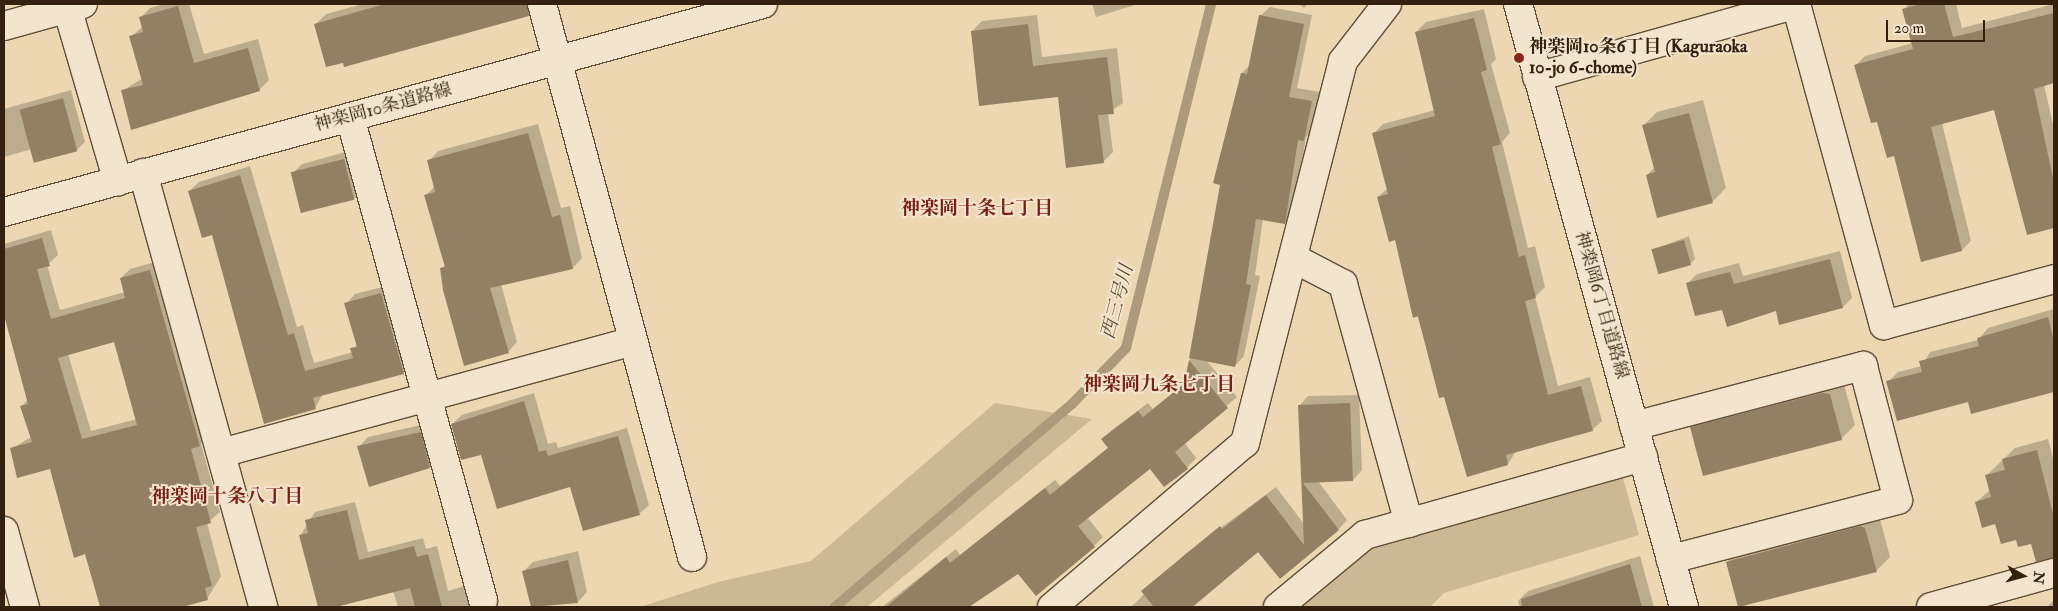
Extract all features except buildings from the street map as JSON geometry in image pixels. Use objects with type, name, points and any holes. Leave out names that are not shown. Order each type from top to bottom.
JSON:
[{"type":"street","points":[[542,4],[692,557]]},
{"type":"street","name":"神楽岡10条道路線","points":[[4,212],[763,4]]},
{"type":"street","points":[[1052,607],[1245,443],[1295,259],[1344,61],[1387,4]]},
{"type":"street","name":"神楽岡6丁目道路線","points":[[1518,4],[1684,607]]},
{"type":"street","points":[[1537,77],[1796,4],[1884,325],[2054,279]]},
{"type":"street","points":[[4,26],[72,5],[118,182]]},
{"type":"street","points":[[350,117],[483,600]]},
{"type":"street","points":[[144,174],[263,607]]},
{"type":"street","points":[[1295,259],[1343,284],[1409,523]]},
{"type":"street","points":[[221,453],[632,341]]},
{"type":"street","points":[[1634,426],[1863,366],[1898,500],[1670,559]]},
{"type":"street","points":[[1278,607],[1365,535],[1643,457]]},
{"type":"street","points":[[4,532],[25,607]]},
{"type":"street","points":[[1931,607],[1970,602],[2054,573]]},
{"type":"shaded area","points":[[995,403],[1092,419],[867,607],[640,607],[718,582],[811,561]]},
{"type":"shaded area","points":[[1619,464],[1639,535],[1444,593],[1430,607],[1278,607],[1365,535]]},
{"type":"waterway","name":"西三号川","points":[[835,607],[1072,404],[1126,348],[1211,4]]},
{"type":"place","name":"神楽岡10条6丁目 (Kaguraoka 10-jo 6-chome)","points":[[1519,58]]},
{"type":"district","name":"神楽岡十条七丁目","points":[[977,209]]},
{"type":"district","name":"神楽岡九条七丁目","points":[[1159,385]]},
{"type":"district","name":"神楽岡十条八丁目","points":[[227,497]]}]
